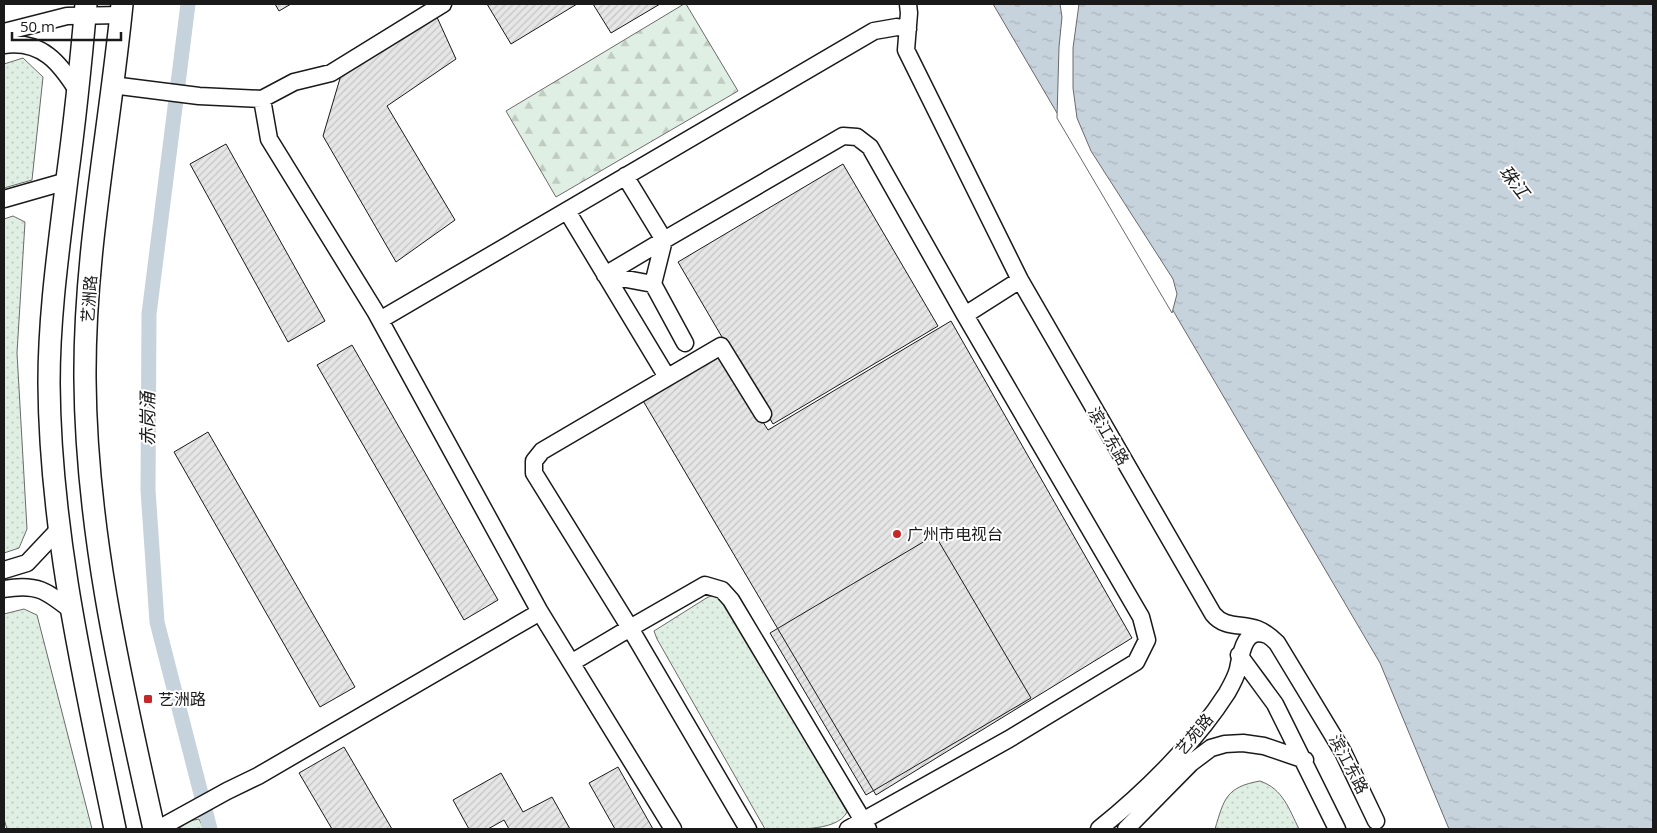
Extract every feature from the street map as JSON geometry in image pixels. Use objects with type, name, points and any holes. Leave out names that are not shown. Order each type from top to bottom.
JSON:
[{"type":"main road","points":[[86,9],[78,92],[56,265],[49,382],[54,477],[72,611],[115,829]]},
{"type":"main road","name":"艺洲路","points":[[121,10],[88,292],[85,377],[87,443],[98,550],[107,603],[154,829]]},
{"type":"street","points":[[112,85],[186,94],[262,99],[294,82],[331,73],[443,4]]},
{"type":"street","name":"滨江东路","points":[[908,4],[906,50],[1020,280],[1213,614],[1228,624],[1256,628],[1269,636],[1285,654],[1343,752],[1376,821]]},
{"type":"street","points":[[4,32],[86,9],[121,10]]},
{"type":"street","points":[[380,320],[874,31],[897,27],[908,29]]},
{"type":"street","points":[[4,45],[29,45],[44,51],[58,62],[78,92]]},
{"type":"street","points":[[262,99],[269,139],[380,320],[540,612],[673,829]]},
{"type":"street","points":[[605,275],[843,136],[857,137],[870,147],[964,315],[1141,617],[1146,640],[1136,662],[865,825],[848,829]]},
{"type":"street","points":[[625,176],[664,240],[653,284],[685,343]]},
{"type":"street","points":[[4,199],[67,181]]},
{"type":"street","points":[[567,211],[667,378]]},
{"type":"street","points":[[605,275],[653,284]]},
{"type":"street","points":[[964,315],[1020,280]]},
{"type":"street","points":[[748,829],[630,628],[534,473],[534,460],[542,451],[721,346],[763,414]]},
{"type":"street","points":[[4,570],[27,563],[60,528]]},
{"type":"street","points":[[4,589],[34,586],[47,591],[72,611]]},
{"type":"street","points":[[571,663],[705,586],[722,590],[731,600],[865,825]]},
{"type":"street","points":[[158,829],[258,776],[540,612]]},
{"type":"street","name":"艺苑路","points":[[1099,829],[1161,772],[1217,708],[1235,677],[1239,655],[1244,642],[1263,633],[1269,636]]},
{"type":"street","points":[[1239,655],[1276,704],[1305,760],[1337,829]]},
{"type":"street","name":"艺苑路","points":[[1126,829],[1191,763],[1211,748],[1225,744],[1243,743],[1264,746],[1305,760]]},
{"type":"green space","points":[[686,4],[738,91],[556,197],[506,111]]},
{"type":"green space","points":[[23,58],[43,77],[32,180],[4,188],[4,64]]},
{"type":"green space","points":[[13,216],[25,222],[17,353],[27,529],[19,548],[4,553],[4,219]]},
{"type":"green space","points":[[717,595],[722,597],[847,812],[842,819],[833,824],[823,827],[798,829],[765,829],[657,639],[654,631],[708,597]]},
{"type":"green space","points":[[24,609],[37,615],[92,829],[7,829],[4,819],[4,614]]},
{"type":"green space","points":[[1260,781],[1280,794],[1299,829],[1215,829],[1224,802],[1228,796],[1240,787]]},
{"type":"green space","points":[[199,819],[204,829],[178,829],[189,821]]},
{"type":"water","name":"珠江","points":[[993,4],[1653,4],[1653,829],[1449,829],[1380,663]]},
{"type":"pier","points":[[1060,4],[1079,4],[1073,48],[1073,88],[1077,118],[1091,151],[1173,279],[1177,294],[1172,313],[1057,118],[1059,47],[1062,17]]},
{"type":"building","points":[[275,4],[291,4],[279,11]]},
{"type":"building","points":[[487,4],[577,4],[511,44]]},
{"type":"building","points":[[593,4],[660,4],[611,33]]},
{"type":"building","points":[[436,15],[456,59],[387,106],[455,220],[396,262],[323,136],[341,75]]},
{"type":"building","points":[[226,144],[325,321],[288,342],[190,164]]},
{"type":"building","points":[[843,164],[938,326],[773,424],[678,262]]},
{"type":"building","name":"广州市电视台","points":[[951,321],[1132,638],[876,795],[642,399],[719,352],[768,430]]},
{"type":"building","points":[[352,345],[498,600],[464,620],[317,365]]},
{"type":"building","points":[[208,432],[355,687],[320,707],[174,452]]},
{"type":"building","points":[[935,535],[1031,698],[866,795],[770,633]]},
{"type":"building","points":[[344,747],[392,829],[332,829],[299,773]]},
{"type":"building","points":[[618,767],[653,829],[615,829],[589,783]]},
{"type":"building","points":[[501,773],[523,812],[552,797],[570,829],[509,829],[504,820],[488,829],[469,829],[453,800]]},
{"type":"waterway","name":"赤岗涌","points":[[188,4],[149,314],[148,490],[157,622],[210,829]]},
{"type":"place","name":"广州市电视台","points":[[897,534]]},
{"type":"place","name":"艺洲路","points":[[148,699]]}]
